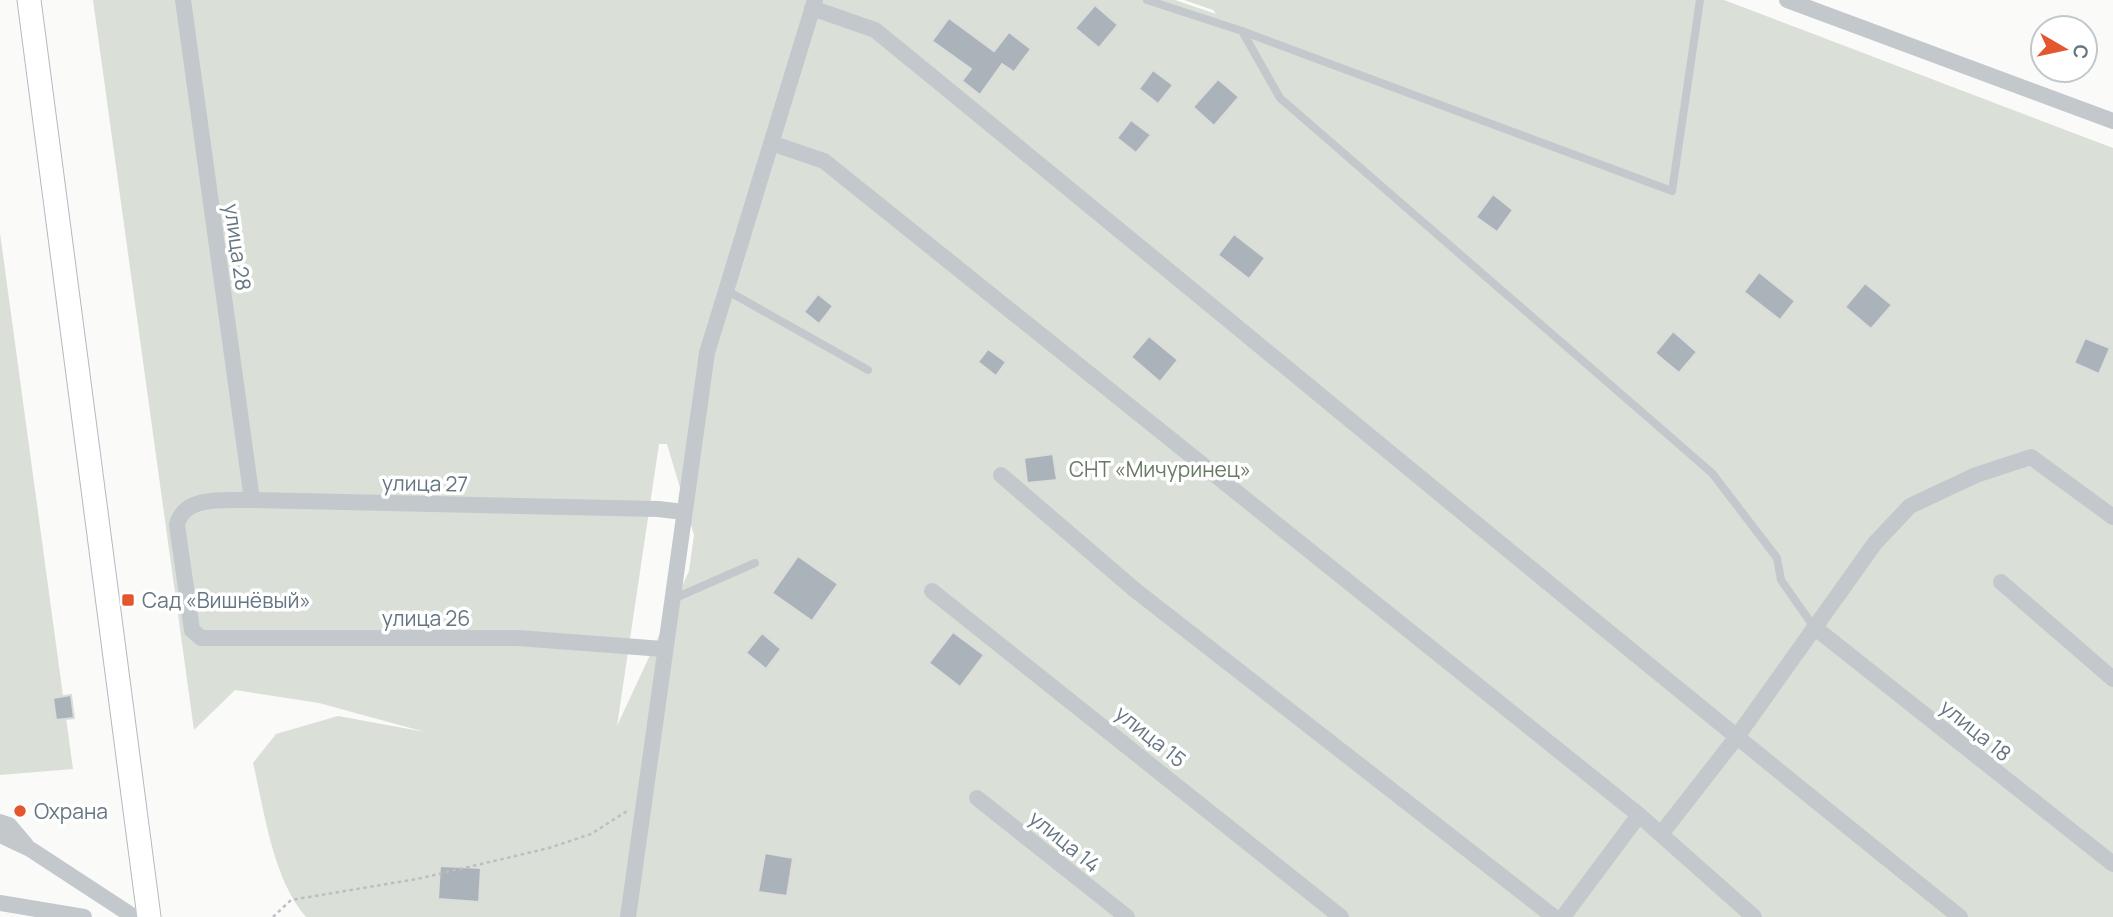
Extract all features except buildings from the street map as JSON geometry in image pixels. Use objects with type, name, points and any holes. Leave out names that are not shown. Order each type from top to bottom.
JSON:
[{"type":"main road","points":[[29,0],[149,917]]},
{"type":"street","name":"улица 28","points":[[183,0],[252,500]]},
{"type":"street","points":[[1787,0],[2113,121]]},
{"type":"street","points":[[628,917],[663,649],[707,354],[814,4],[875,30],[1736,737],[1960,917]]},
{"type":"street","points":[[771,143],[824,161],[1639,815],[1754,917]]},
{"type":"street","points":[[1661,834],[1736,737],[1875,543],[1910,506],[1976,475],[2031,457],[2113,517]]},
{"type":"street","points":[[1001,475],[1135,590],[1554,917]]},
{"type":"street","name":"улица 27","points":[[192,630],[177,525],[178,517],[191,505],[252,500],[658,509],[684,512]]},
{"type":"street","points":[[2001,582],[2113,679]]},
{"type":"street","name":"улица 15","points":[[932,592],[1341,917]]},
{"type":"street","name":"улица 18","points":[[1814,627],[2113,864]]},
{"type":"street","name":"улица 26","points":[[192,630],[195,635],[209,640],[518,638],[663,649]]},
{"type":"street","name":"улица 14","points":[[977,798],[1126,917]]},
{"type":"street","points":[[1563,917],[1639,815]]},
{"type":"street","points":[[0,822],[9,825],[30,849]]},
{"type":"street","points":[[0,835],[30,849],[134,917]]},
{"type":"street","points":[[0,903],[84,917]]},
{"type":"lane","points":[[1147,0],[1242,31],[1672,191],[1700,0]]},
{"type":"lane","points":[[1242,31],[1280,98],[1712,473],[1777,558],[1781,580],[1814,627]]},
{"type":"lane","points":[[726,290],[868,370]]},
{"type":"lane","points":[[670,600],[755,563]]},
{"type":"path","points":[[273,917],[291,900],[418,879],[549,848],[608,826],[643,799]]},
{"type":"green space","name":"СНТ «Мичуринец»","points":[[93,0],[1175,0],[1216,14],[1213,10],[1184,0],[1724,0],[2113,148],[2113,917],[306,917],[294,901],[277,864],[253,763],[276,734],[338,716],[425,732],[319,703],[235,690],[194,730]],"holes":[[[659,444],[667,444],[694,535],[689,571],[617,726]]]},
{"type":"green space","points":[[0,233],[73,769],[0,775]]},
{"type":"place","name":"Сад «Вишнёвый»","points":[[128,600]]},
{"type":"place","name":"Охрана","points":[[20,811]]}]
